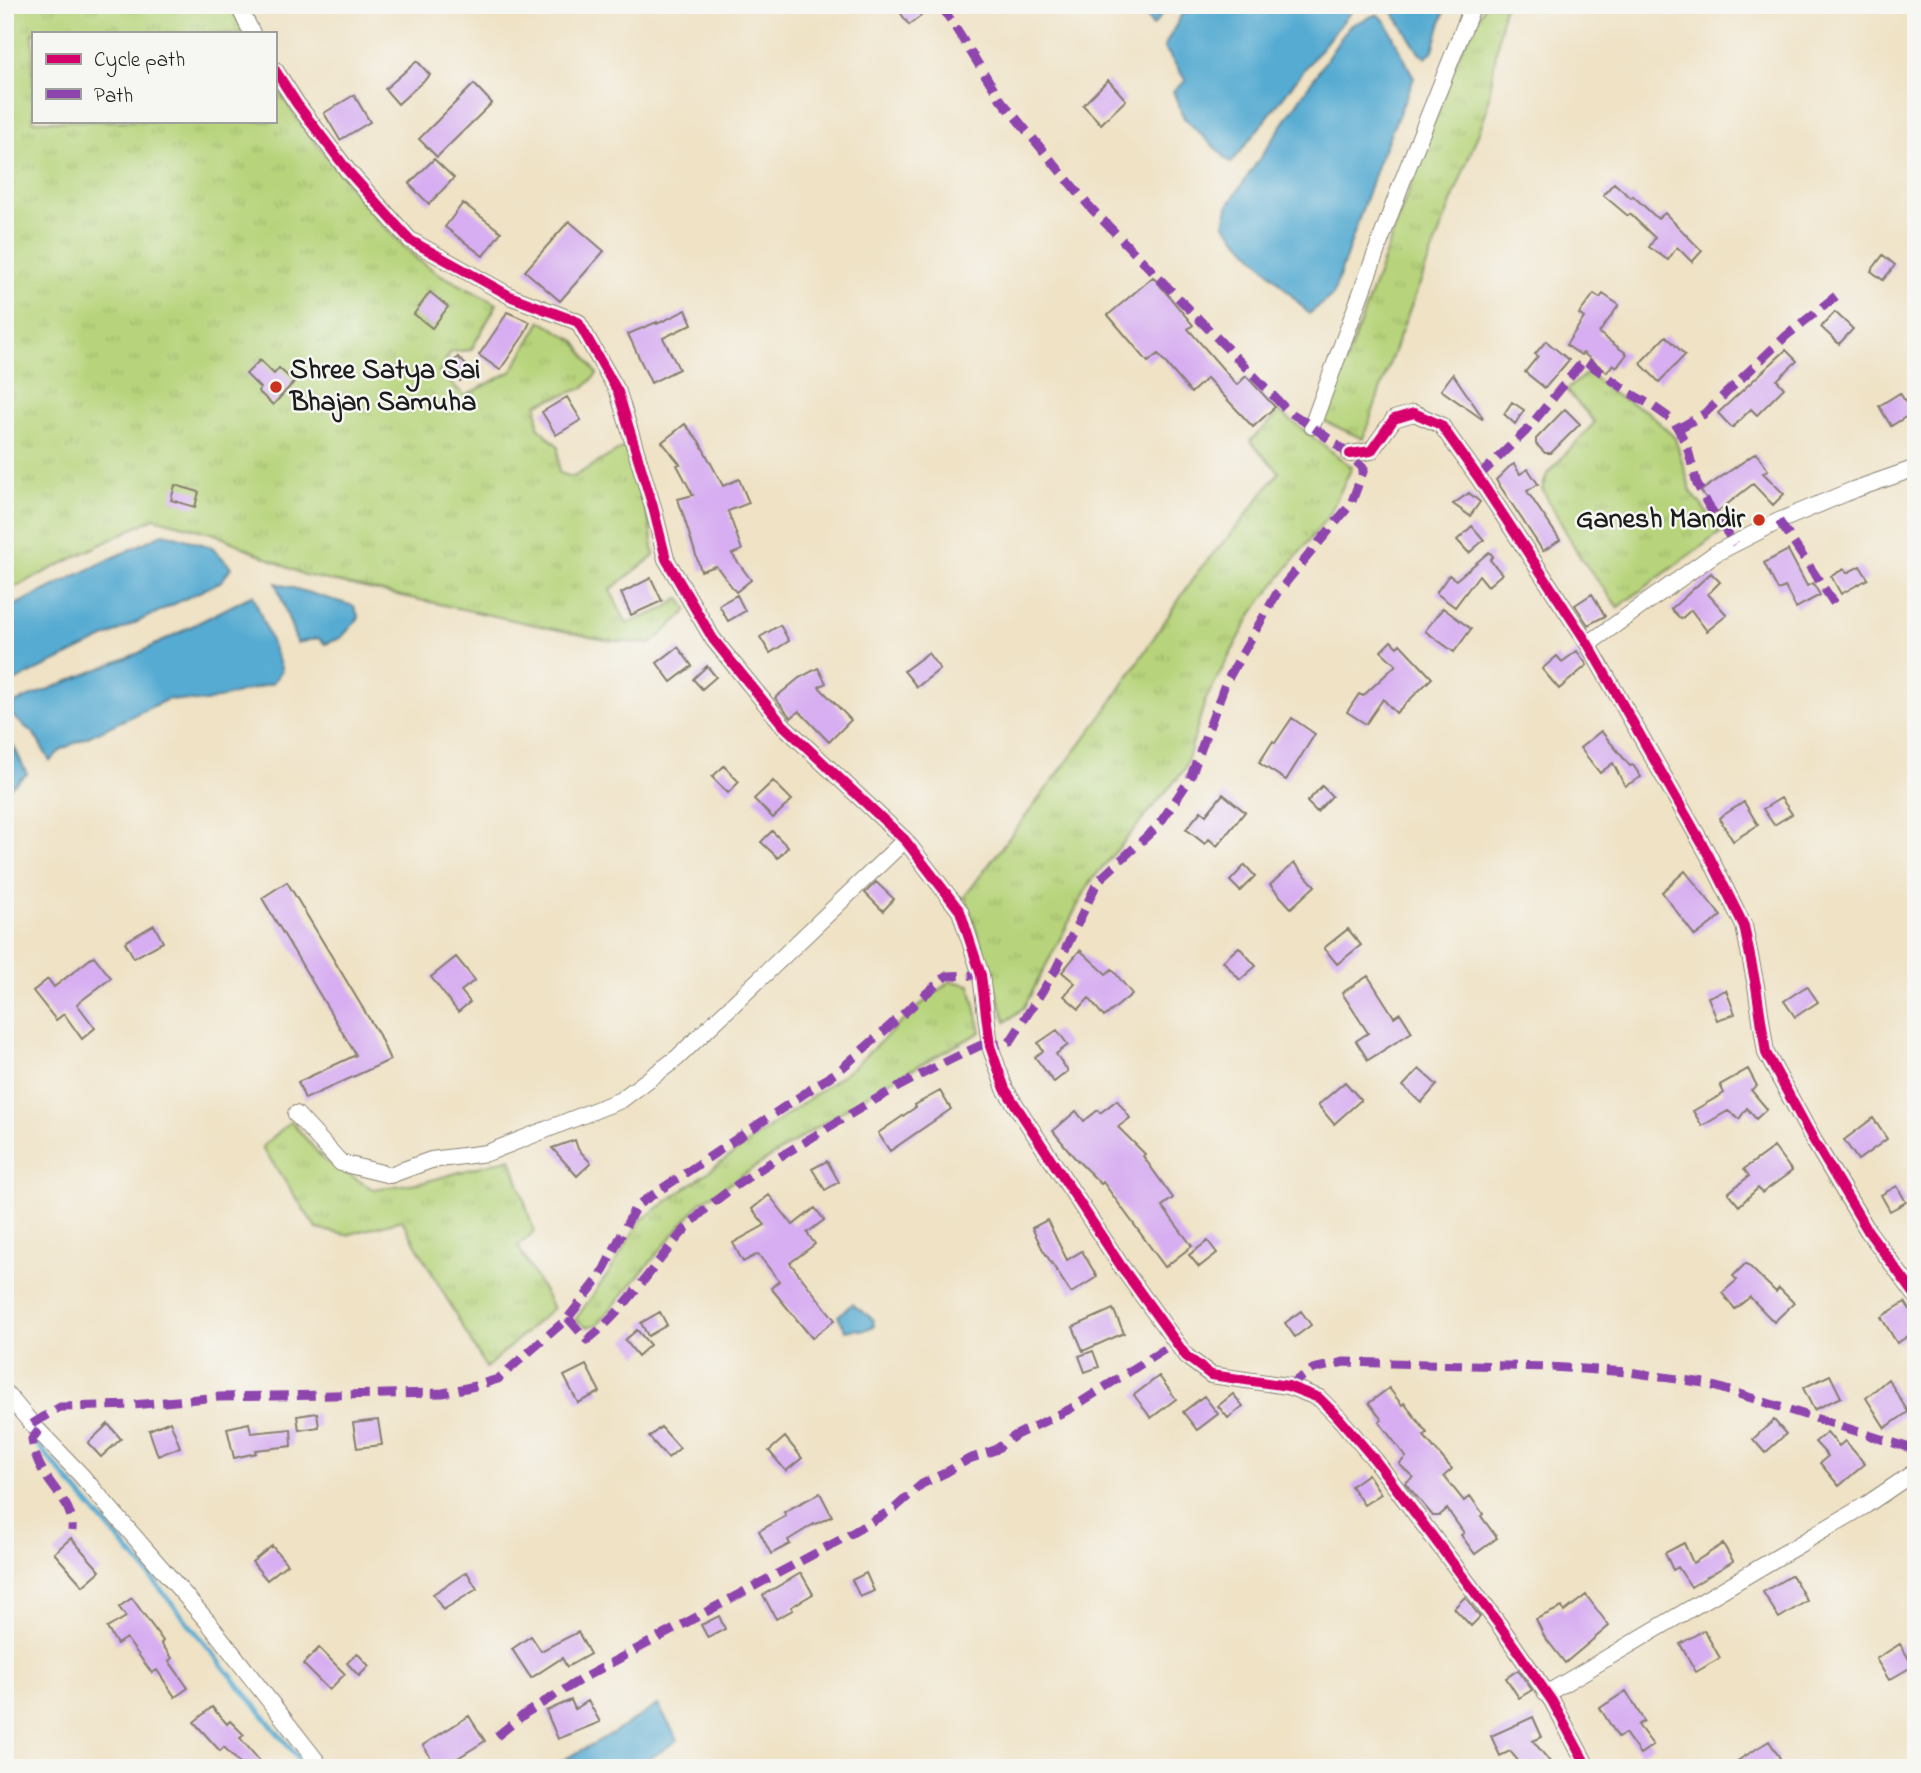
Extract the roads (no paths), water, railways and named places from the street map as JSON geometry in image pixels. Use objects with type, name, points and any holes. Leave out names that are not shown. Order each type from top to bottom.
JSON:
[{"type":"street","points":[[239,5],[252,32]]},
{"type":"street","points":[[1312,426],[1402,182],[1473,5]]},
{"type":"street","points":[[276,72],[348,172],[410,240],[512,297],[578,322],[618,392],[666,559],[713,639],[783,725],[905,840],[960,911],[981,975],[990,1046],[1005,1089],[1121,1266],[1186,1356],[1211,1376],[1288,1387],[1319,1398],[1375,1460],[1500,1626],[1546,1694],[1588,1768]]},
{"type":"street","points":[[1350,454],[1371,451],[1394,419],[1414,413],[1441,425],[1478,477],[1588,644],[1708,854],[1744,926],[1766,1053],[1814,1141],[1868,1231],[1916,1296]]},
{"type":"street","points":[[1588,644],[1716,553],[1779,521],[1840,495],[1916,468]]},
{"type":"street","points":[[296,1114],[341,1163],[390,1175],[431,1160],[487,1153],[621,1100],[677,1058],[905,840]]},
{"type":"street","points":[[5,1392],[208,1622],[322,1768]]},
{"type":"street","points":[[1546,1694],[1866,1505],[1916,1471]]},
{"type":"water","points":[[1138,5],[1169,5],[1153,26]]},
{"type":"water","points":[[1197,5],[1357,5],[1231,163],[1184,118],[1173,91],[1186,81],[1164,47],[1181,16]]},
{"type":"water","points":[[1388,5],[1446,5],[1433,50],[1426,58],[1419,53]]},
{"type":"water","points":[[1377,14],[1386,22],[1414,78],[1378,163],[1333,295],[1309,314],[1224,224],[1229,204],[1349,26]]},
{"type":"water","points":[[164,533],[212,547],[231,567],[222,581],[5,686],[5,610]]},
{"type":"water","points":[[276,583],[354,606],[359,618],[341,638],[325,644],[318,638],[297,643]]},
{"type":"water","points":[[253,595],[282,670],[273,683],[206,702],[168,699],[62,749],[50,761],[34,734],[11,715],[14,703],[139,653]]},
{"type":"water","points":[[5,728],[27,774],[5,791]]},
{"type":"water","points":[[852,1304],[873,1319],[874,1326],[862,1331],[846,1331],[838,1316]]},
{"type":"water","points":[[658,1705],[678,1740],[636,1768],[549,1768],[613,1733]]},
{"type":"waterway","points":[[36,1443],[145,1570],[306,1768]]},
{"type":"place","name":"Shree Satya Sai Bhajan Samuha","points":[[276,387]]},
{"type":"place","name":"Ganesh Mandir","points":[[1759,520]]}]
